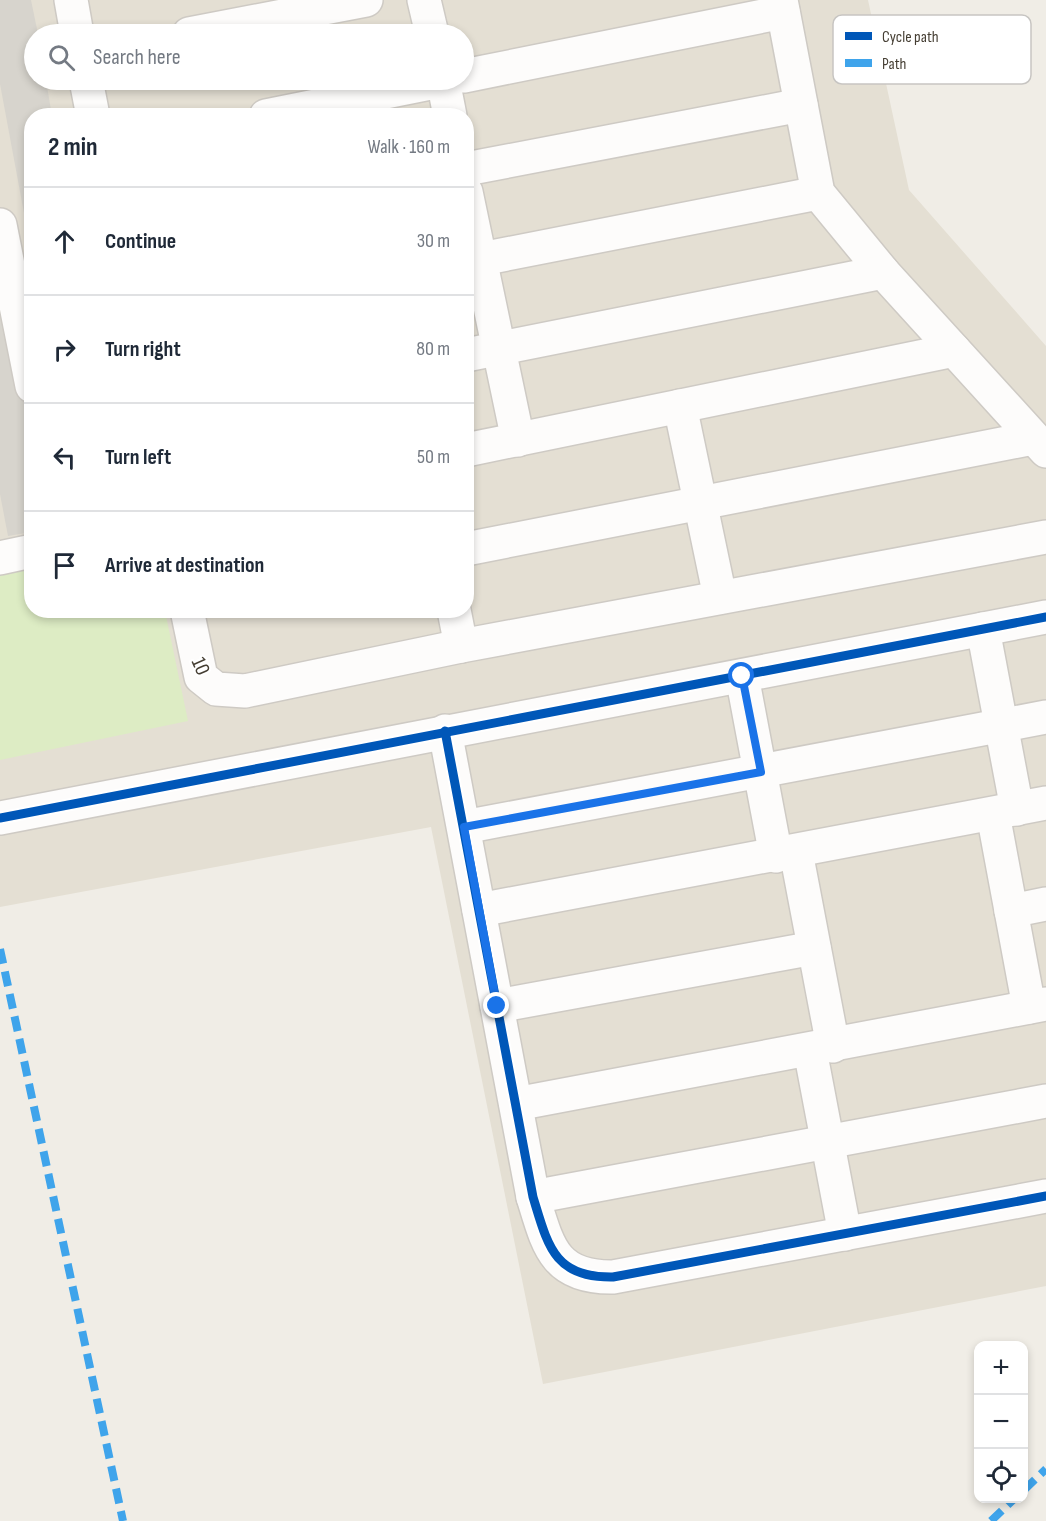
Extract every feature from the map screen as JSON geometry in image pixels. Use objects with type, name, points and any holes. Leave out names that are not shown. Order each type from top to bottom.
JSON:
[{"type":"street","points":[[71,0],[75,24]]},
{"type":"street","points":[[241,24],[366,0]]},
{"type":"street","points":[[424,0],[430,24]]},
{"type":"street","points":[[474,74],[782,6],[818,193],[883,272],[1040,445]]},
{"type":"street","points":[[88,90],[91,108]]},
{"type":"street","points":[[306,108],[395,90]]},
{"type":"street","points":[[446,90],[449,108]]},
{"type":"street","points":[[474,167],[801,105]]},
{"type":"street","points":[[518,440],[499,348],[474,260],[818,193]]},
{"type":"street","points":[[0,225],[13,260],[24,333]]},
{"type":"street","points":[[474,353],[883,272]]},
{"type":"street","points":[[474,448],[954,350]]},
{"type":"street","points":[[680,406],[720,597]]},
{"type":"street","points":[[474,547],[699,504],[1040,445]]},
{"type":"street","name":"10","points":[[189,618],[201,677],[216,689],[245,691],[461,646],[1046,537]]},
{"type":"street","points":[[0,558],[24,553]]},
{"type":"street","points":[[0,818],[1046,617]]},
{"type":"street","points":[[456,618],[461,646]]},
{"type":"street","points":[[516,1104],[1038,1006],[1011,911],[1019,809],[983,629]]},
{"type":"street","points":[[742,676],[761,772],[814,948],[828,1143],[845,1234]]},
{"type":"street","points":[[464,827],[1046,717]]},
{"type":"street","points":[[445,731],[534,1197],[545,1234],[559,1259],[575,1272],[592,1278],[613,1277],[1046,1196]]},
{"type":"street","points":[[479,910],[1019,809]]},
{"type":"street","points":[[1011,911],[1046,904]]},
{"type":"street","points":[[497,1006],[814,948]]},
{"type":"street","points":[[534,1197],[1046,1101]]},
{"type":"shaded area","points":[[0,0],[868,0],[871,15],[833,15],[833,84],[886,84],[909,190],[1046,346],[1046,1286],[543,1384],[431,827],[0,907]]},
{"type":"green space","points":[[24,565],[24,618],[166,618],[188,721],[0,760],[0,570]]},
{"type":"building","points":[[0,0],[31,0],[36,24],[24,24],[24,90],[48,90],[51,108],[24,108],[24,213],[0,84]]},
{"type":"building","points":[[0,268],[24,367],[24,533],[8,536],[0,494]]},
{"type":"marked path","points":[[0,949],[123,1521]]},
{"type":"marked path","points":[[1028,1486],[1046,1469]]},
{"type":"marked path","points":[[991,1521],[1010,1503]]},
{"type":"cycle path","points":[[0,818],[1046,617]]},
{"type":"cycle path","points":[[445,731],[533,1197],[549,1244],[556,1256],[566,1265],[578,1272],[593,1276],[613,1277],[1046,1196]]},
{"type":"route","points":[[497,1006],[464,827],[761,772],[742,676]]}]
